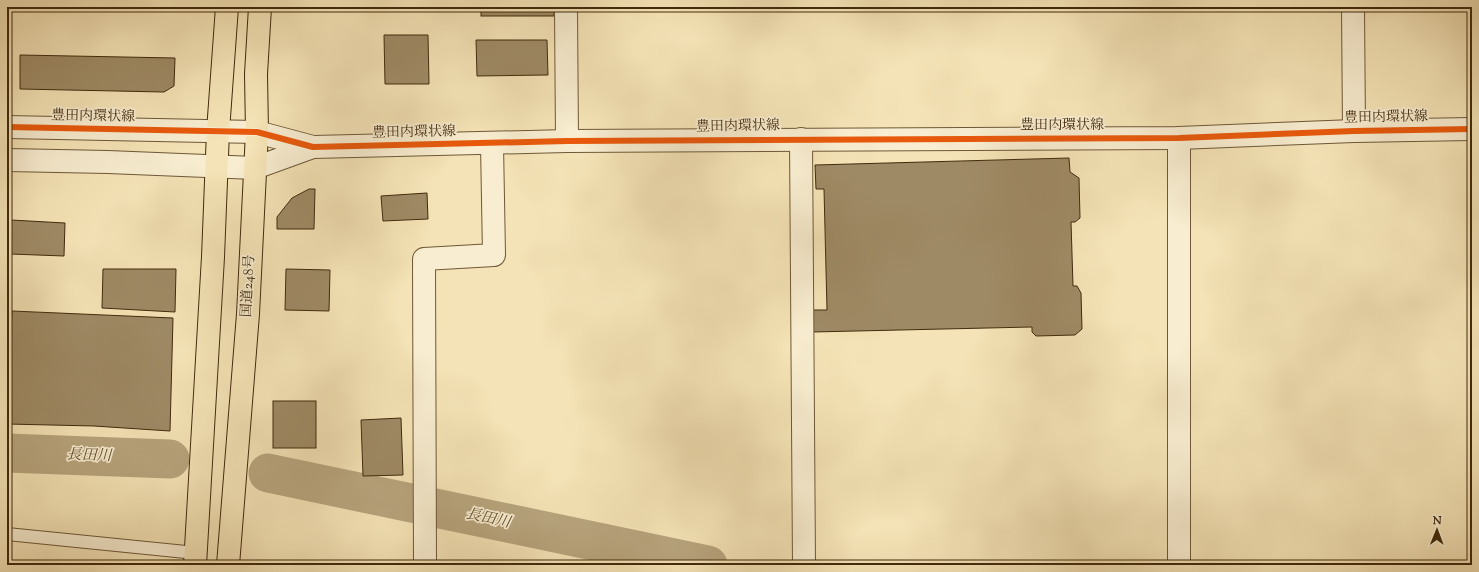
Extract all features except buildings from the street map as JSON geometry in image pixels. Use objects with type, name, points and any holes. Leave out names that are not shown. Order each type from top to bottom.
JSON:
[{"type":"highway","points":[[195,559],[213,257],[218,130],[227,7]]},
{"type":"highway","name":"国道248号","points":[[228,565],[248,314],[257,132],[256,74],[260,7]]},
{"type":"street","points":[[566,7],[568,141]]},
{"type":"street","points":[[1353,7],[1354,131]]},
{"type":"street","name":"豊田内環状線","points":[[7,127],[218,130],[257,132],[313,147],[492,144],[568,141],[801,138],[1179,138],[1354,131],[1472,129]]},
{"type":"street","points":[[801,138],[804,565]]},
{"type":"street","points":[[1179,138],[1179,565]]},
{"type":"street","points":[[426,565],[424,259],[494,255],[492,144]]},
{"type":"street","name":"豊田内環状線","points":[[7,160],[255,168],[313,147]]},
{"type":"lane","points":[[7,534],[195,559]]},
{"type":"waterway","name":"長田川","points":[[7,453],[170,459]]},
{"type":"waterway","name":"長田川","points":[[268,473],[708,565]]},
{"type":"cycle path","points":[[7,127],[257,132],[313,147],[567,141],[1179,138],[1354,131],[1472,129]]}]
